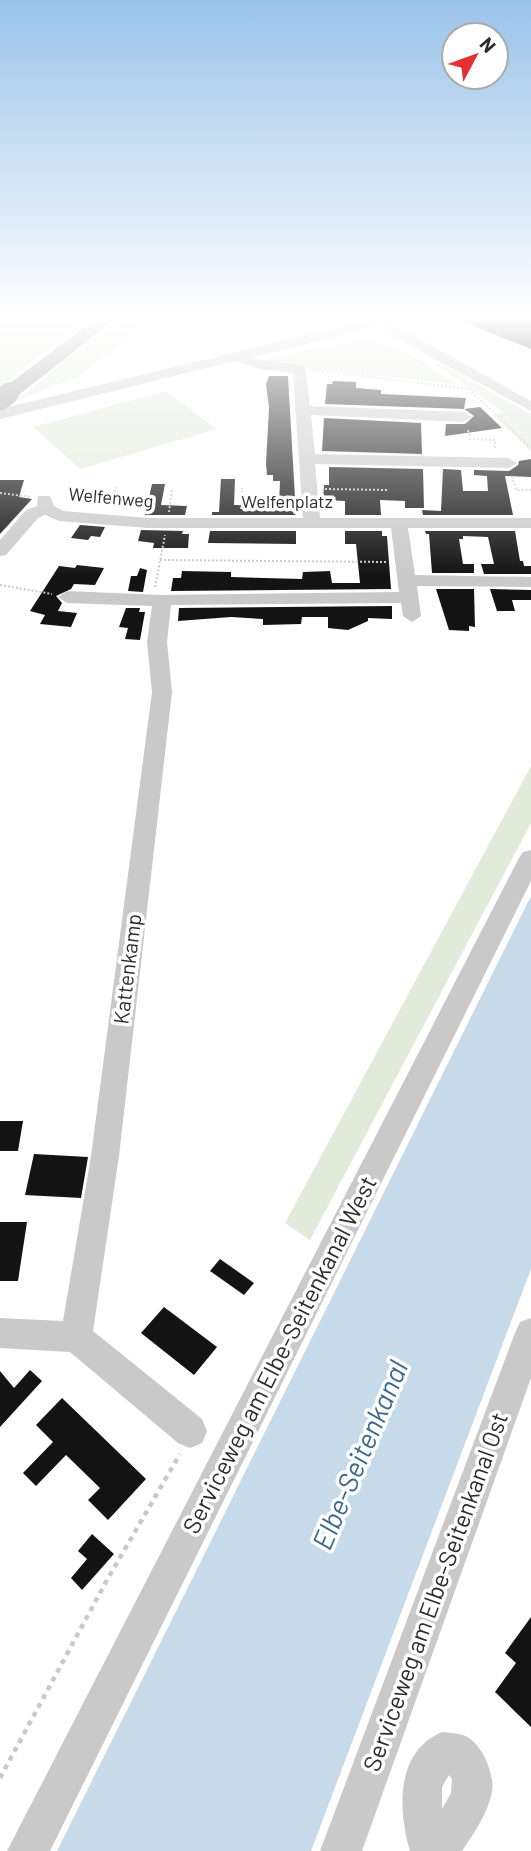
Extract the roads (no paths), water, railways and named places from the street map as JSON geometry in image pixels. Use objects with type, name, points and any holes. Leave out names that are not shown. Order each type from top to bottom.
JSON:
[{"type":"street","points":[[0,414],[44,403]]},
{"type":"street","points":[[304,403],[312,523]]},
{"type":"street","points":[[305,410],[464,417]]},
{"type":"street","points":[[309,458],[509,463]]},
{"type":"street","name":"Welfenweg","points":[[0,551],[32,514],[45,504],[59,516],[170,524]]},
{"type":"street","points":[[400,523],[408,589]]},
{"type":"street","name":"Welfenplatz","points":[[170,524],[531,523]]},
{"type":"street","points":[[67,597],[157,601],[531,582]]},
{"type":"street","name":"Kattenkamp","points":[[76,1337],[105,1156],[162,692],[157,642],[157,601]]},
{"type":"street","name":"Serviceweg am Elbe-Seitenkanal West","points":[[28,1851],[531,858]]},
{"type":"street","points":[[0,1333],[76,1337],[185,1442]]},
{"type":"street","name":"Serviceweg am Elbe-Seitenkanal Ost","points":[[341,1851],[531,1333]]},
{"type":"street","points":[[431,1851],[421,1821],[419,1797],[423,1778],[442,1752],[456,1753],[467,1763],[474,1778],[473,1794],[440,1851]]},
{"type":"water","name":"Elbe-Seitenkanal","points":[[531,896],[531,1269],[311,1851],[57,1851]]}]
